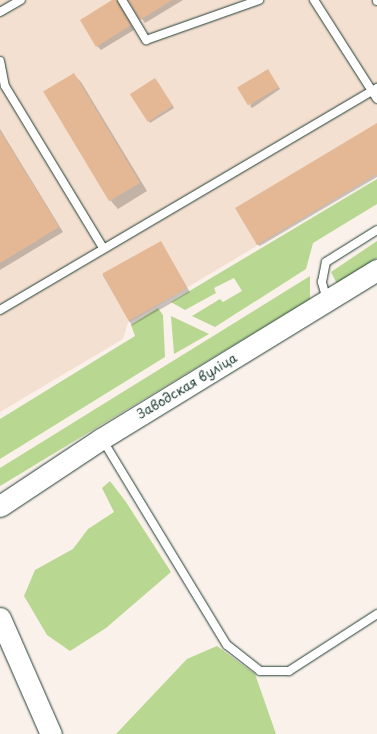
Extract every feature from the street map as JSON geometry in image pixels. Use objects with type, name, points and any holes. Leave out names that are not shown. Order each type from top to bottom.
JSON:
[{"type":"street","name":"Заводская вуліца","points":[[0,506],[101,439],[377,270]]},
{"type":"street","points":[[0,618],[51,734]]},
{"type":"lane","points":[[0,12],[21,0]]},
{"type":"lane","points":[[122,0],[146,40],[259,0]]},
{"type":"lane","points":[[314,0],[375,89],[377,99]]},
{"type":"lane","points":[[0,61],[2,88],[103,248]]},
{"type":"lane","points":[[0,310],[375,89]]},
{"type":"lane","points":[[327,301],[322,282],[326,262],[377,230]]},
{"type":"lane","points":[[101,439],[227,645],[260,671],[289,670],[377,614]]},
{"type":"shaded area","points":[[0,0],[377,0],[377,174],[128,323],[123,339],[0,412]]},
{"type":"green space","points":[[377,179],[377,204],[313,243],[306,269],[215,327],[192,316],[220,299],[223,302],[242,291],[234,278],[214,288],[216,293],[185,310],[171,302]]},
{"type":"green space","points":[[377,241],[377,258],[337,284],[331,272]]},
{"type":"green space","points":[[310,276],[310,299],[0,486],[0,468]]},
{"type":"green space","points":[[158,308],[163,315],[165,357],[0,459],[0,419],[135,336],[131,325]]},
{"type":"green space","points":[[171,316],[209,334],[174,354]]},
{"type":"green space","points":[[110,481],[126,502],[171,572],[106,628],[70,651],[47,635],[24,596],[35,570],[73,549],[88,529],[114,512],[102,488]]},
{"type":"green space","points":[[217,646],[255,674],[276,734],[116,734],[187,659]]},
{"type":"building","points":[[112,0],[117,0],[131,25],[96,47],[80,20]]},
{"type":"building","points":[[128,0],[172,0],[140,20]]},
{"type":"building","points":[[268,69],[279,87],[248,106],[237,88]]},
{"type":"building","points":[[74,73],[140,183],[109,201],[43,92]]},
{"type":"building","points":[[155,78],[173,106],[148,122],[130,94]]},
{"type":"building","points":[[377,123],[377,174],[257,245],[235,208]]},
{"type":"building","points":[[0,131],[59,227],[0,263]]},
{"type":"building","points":[[161,241],[187,288],[129,321],[102,273]]}]
